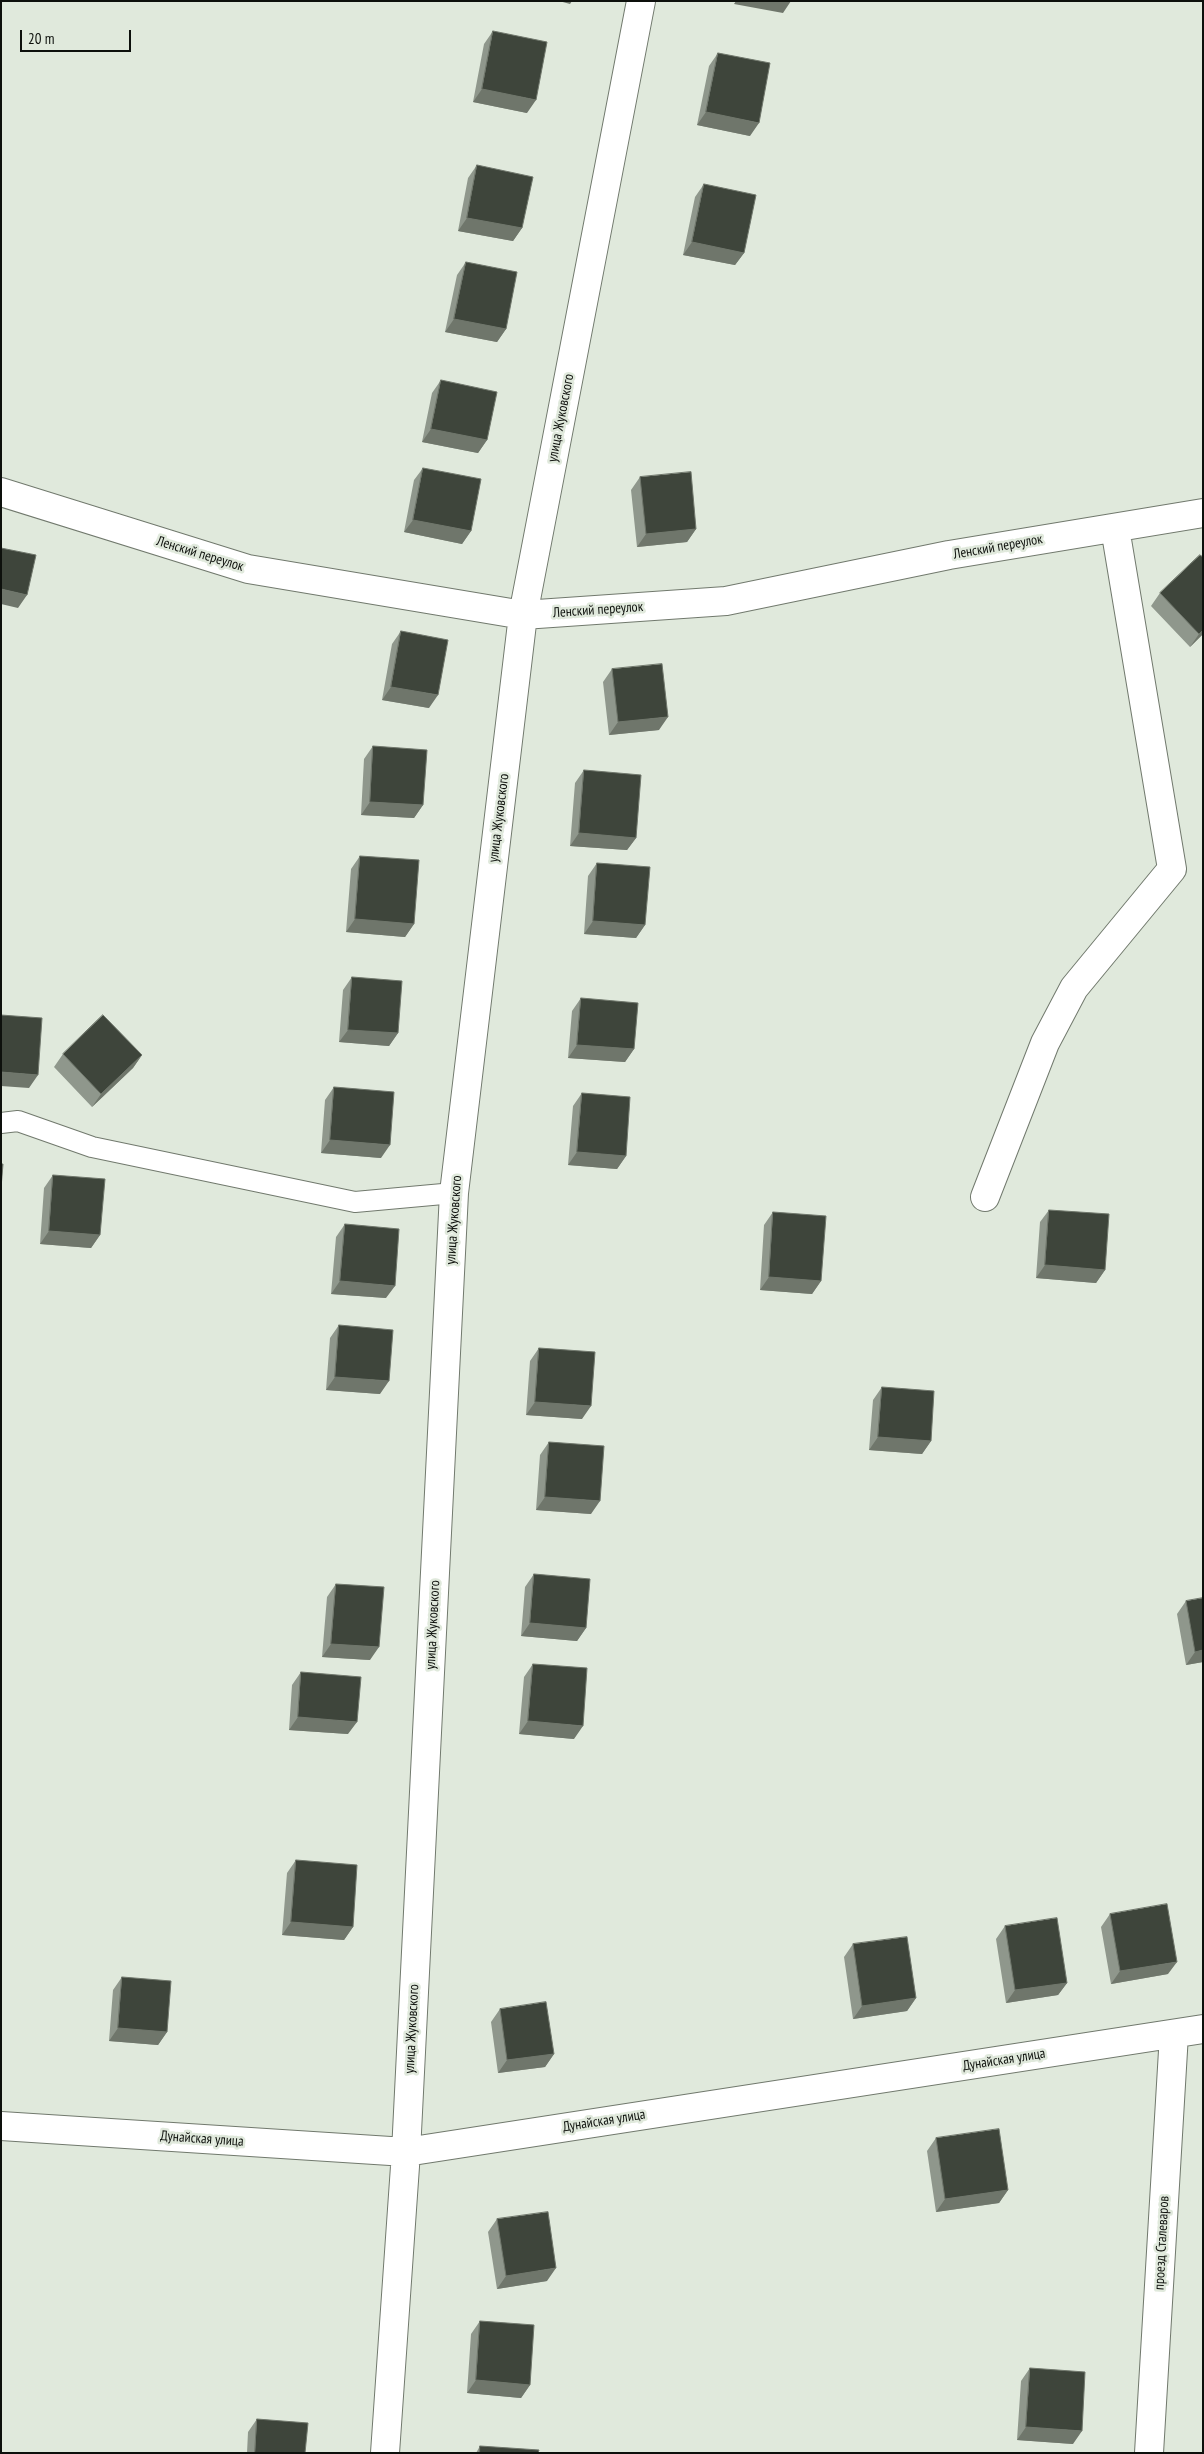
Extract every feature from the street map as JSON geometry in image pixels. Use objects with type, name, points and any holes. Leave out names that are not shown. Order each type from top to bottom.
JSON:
[{"type":"street","name":"улица Жуковского","points":[[385,2453],[406,2152],[454,1193],[523,615],[641,1]]},
{"type":"street","name":"Ленский переулок","points":[[1,492],[248,569],[523,615],[726,601],[949,555],[1203,513]]},
{"type":"street","points":[[985,1197],[1045,1043],[1074,988],[1172,869],[1115,528]]},
{"type":"street","name":"Дунайская улица","points":[[1,2126],[406,2152],[1203,2029]]},
{"type":"street","name":"проезд Сталеваров","points":[[1149,2453],[1174,2034]]},
{"type":"lane","points":[[1,1123],[18,1121],[92,1148],[355,1202],[454,1193]]},
{"type":"building","points":[[493,31],[547,42],[536,100],[482,89]]},
{"type":"building","points":[[718,53],[770,63],[759,123],[706,112]]},
{"type":"building","points":[[477,165],[533,177],[522,228],[467,218]]},
{"type":"building","points":[[704,184],[756,195],[744,253],[692,242]]},
{"type":"building","points":[[466,262],[517,272],[506,329],[454,319]]},
{"type":"building","points":[[441,380],[497,392],[487,440],[431,429]]},
{"type":"building","points":[[423,468],[481,479],[471,531],[413,520]]},
{"type":"building","points":[[691,472],[696,529],[646,534],[640,477]]},
{"type":"building","points":[[1,548],[36,555],[27,595],[1,589]]},
{"type":"building","points":[[1200,555],[1203,557],[1203,630],[1199,634],[1160,593]]},
{"type":"building","points":[[401,631],[448,640],[438,695],[391,687]]},
{"type":"building","points":[[662,664],[668,717],[618,722],[612,669]]},
{"type":"building","points":[[373,746],[427,750],[423,805],[370,802]]},
{"type":"building","points":[[584,770],[641,775],[636,838],[579,833]]},
{"type":"building","points":[[360,856],[419,860],[414,924],[355,919]]},
{"type":"building","points":[[597,863],[650,867],[645,925],[593,921]]},
{"type":"building","points":[[352,977],[402,981],[398,1033],[348,1030]]},
{"type":"building","points":[[581,998],[638,1003],[634,1049],[577,1045]]},
{"type":"building","points":[[1,1015],[42,1018],[38,1075],[1,1072]]},
{"type":"building","points":[[103,1015],[142,1055],[101,1094],[63,1054]]},
{"type":"building","points":[[334,1087],[394,1092],[390,1145],[330,1140]]},
{"type":"building","points":[[582,1093],[630,1097],[626,1156],[577,1152]]},
{"type":"building","points":[[1,1164],[3,1164],[1,1188]]},
{"type":"building","points":[[53,1175],[105,1179],[100,1235],[49,1231]]},
{"type":"building","points":[[1049,1210],[1109,1214],[1105,1270],[1045,1265]]},
{"type":"building","points":[[773,1212],[826,1216],[821,1281],[769,1277]]},
{"type":"building","points":[[345,1224],[399,1229],[395,1286],[340,1281]]},
{"type":"building","points":[[339,1325],[393,1330],[389,1381],[335,1377]]},
{"type":"building","points":[[539,1348],[595,1352],[591,1406],[535,1402]]},
{"type":"building","points":[[882,1387],[934,1391],[931,1441],[878,1437]]},
{"type":"building","points":[[549,1442],[604,1446],[600,1501],[545,1497]]},
{"type":"building","points":[[534,1574],[590,1579],[586,1628],[530,1623]]},
{"type":"building","points":[[336,1584],[384,1587],[379,1647],[331,1644]]},
{"type":"building","points":[[1203,1598],[1203,1650],[1195,1652],[1186,1601]]},
{"type":"building","points":[[533,1664],[587,1668],[583,1726],[528,1721]]},
{"type":"building","points":[[301,1672],[361,1677],[357,1722],[298,1717]]},
{"type":"building","points":[[296,1860],[357,1865],[353,1927],[291,1922]]},
{"type":"building","points":[[1167,1904],[1177,1962],[1120,1971],[1110,1914]]},
{"type":"building","points":[[1057,1918],[1067,1983],[1015,1990],[1005,1926]]},
{"type":"building","points":[[907,1937],[916,1998],[862,2006],[853,1944]]},
{"type":"building","points":[[122,1977],[171,1981],[167,2032],[118,2028]]},
{"type":"building","points":[[546,2002],[554,2054],[507,2060],[500,2009]]},
{"type":"building","points":[[999,2129],[1008,2190],[945,2199],[936,2138]]},
{"type":"building","points":[[548,2212],[556,2268],[506,2276],[497,2219]]},
{"type":"building","points":[[480,2321],[534,2325],[530,2385],[476,2380]]},
{"type":"building","points":[[1030,2368],[1085,2372],[1082,2431],[1026,2427]]},
{"type":"building","points":[[257,2419],[308,2423],[305,2453],[255,2453]]},
{"type":"building","points":[[480,2446],[539,2450],[538,2453],[480,2453]]}]
